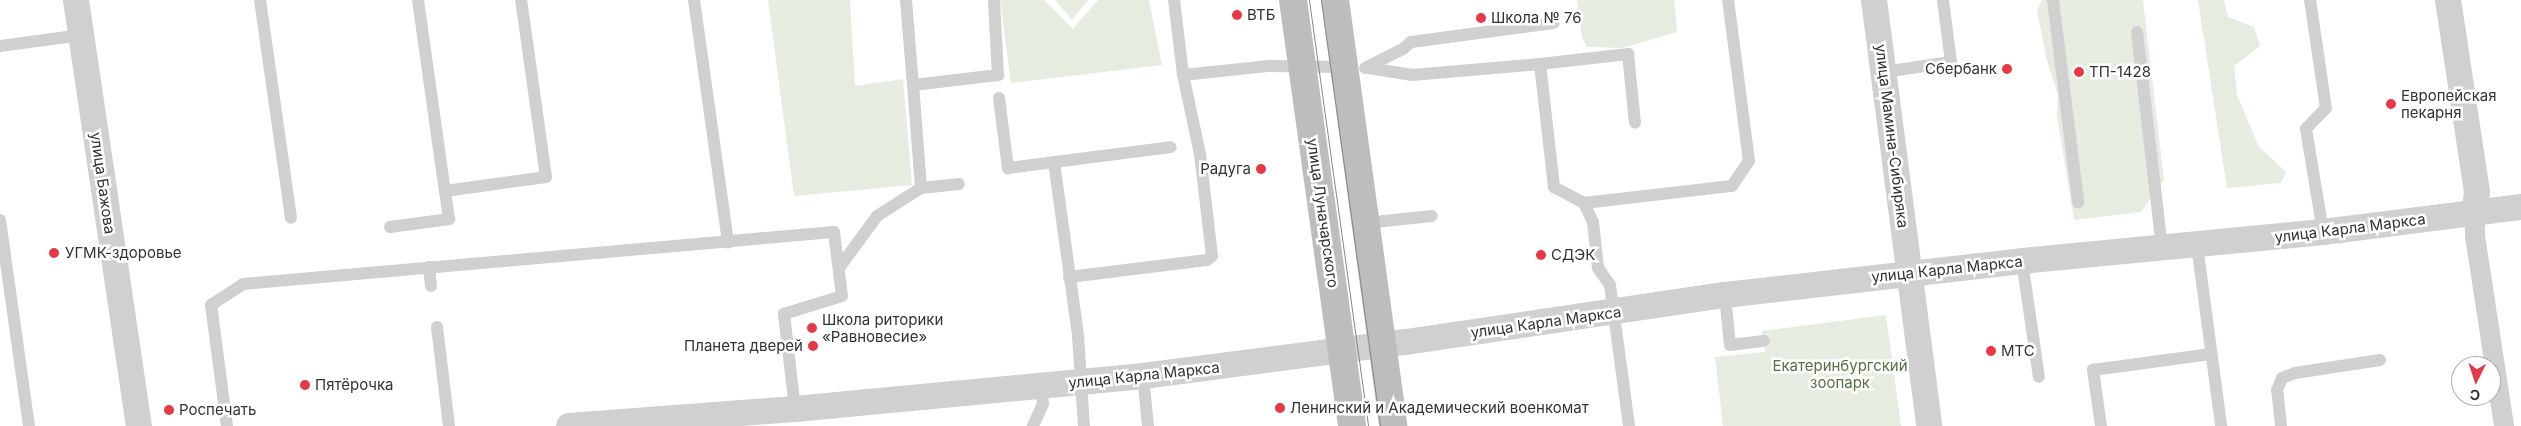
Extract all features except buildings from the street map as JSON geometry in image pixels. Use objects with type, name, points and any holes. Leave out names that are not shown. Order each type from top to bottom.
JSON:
[{"type":"main road","name":"улица Луначарского","points":[[1293,0],[1352,426]]},
{"type":"main road","points":[[1335,0],[1356,68],[1365,223],[1393,426]]},
{"type":"street","name":"улица Бажова","points":[[76,0],[139,426]]},
{"type":"street","name":"улица Мамина-Сибиряка","points":[[1874,0],[1929,426]]},
{"type":"street","points":[[2448,0],[2477,191],[2475,236],[2504,426]]},
{"type":"street","name":"улица Карла Маркса","points":[[569,426],[781,415],[1081,383],[1342,351],[1724,295],[2022,261],[2323,232],[2521,207]]},
{"type":"lane","points":[[260,0],[291,218]]},
{"type":"lane","points":[[390,227],[449,219],[418,0]]},
{"type":"lane","points":[[445,190],[546,176],[521,0]]},
{"type":"lane","points":[[694,0],[728,243]]},
{"type":"lane","points":[[906,0],[921,188]]},
{"type":"lane","points":[[1069,277],[1211,258],[1200,154],[1183,74],[1174,0]]},
{"type":"lane","points":[[1540,64],[1554,187],[1584,203],[1732,186],[1750,161],[1728,0]]},
{"type":"lane","points":[[1884,72],[1951,62],[1943,0]]},
{"type":"lane","points":[[2053,0],[2078,202]]},
{"type":"lane","points":[[2310,0],[2326,108],[2306,129],[2323,232]]},
{"type":"lane","points":[[913,85],[998,75],[994,1]]},
{"type":"lane","points":[[1356,68],[1403,49],[1411,42],[1554,23]]},
{"type":"lane","points":[[2137,32],[2162,248]]},
{"type":"lane","points":[[0,46],[81,35]]},
{"type":"lane","points":[[1183,74],[1268,66],[1302,65],[1356,68],[1412,75],[1628,54],[1635,123]]},
{"type":"lane","points":[[1000,98],[1008,168],[1171,147]]},
{"type":"lane","points":[[1054,162],[1078,336],[1084,426]]},
{"type":"lane","points":[[839,268],[877,216],[921,188],[959,184]]},
{"type":"lane","points":[[1584,203],[1593,222],[1598,268],[1610,284],[1612,312],[1628,426]]},
{"type":"lane","points":[[1365,223],[1432,216]]},
{"type":"lane","points":[[0,220],[30,426]]},
{"type":"lane","points":[[227,426],[211,305],[243,284],[728,243],[834,232],[842,296],[784,314],[781,415]]},
{"type":"lane","points":[[2197,245],[2221,426]]},
{"type":"lane","points":[[2022,261],[2039,377]]},
{"type":"lane","points":[[429,267],[431,286]]},
{"type":"lane","points":[[1724,295],[1730,345],[1764,341]]},
{"type":"lane","points":[[436,327],[449,426]]},
{"type":"lane","points":[[2101,426],[2094,370],[2211,354]]},
{"type":"lane","points":[[2282,426],[2277,390],[2282,378],[2295,372],[2380,360]]},
{"type":"lane","points":[[1143,376],[1148,426]]},
{"type":"lane","points":[[1033,426],[1043,404],[1041,386]]},
{"type":"green space","points":[[768,0],[850,0],[855,86],[903,79],[912,185],[794,196]]},
{"type":"green space","points":[[1000,0],[1044,0],[1073,29],[1098,0],[1149,0],[1162,65],[1011,83]]},
{"type":"green space","points":[[1055,0],[1088,0],[1072,20]]},
{"type":"green space","points":[[1577,0],[1674,0],[1677,32],[1622,48],[1587,47],[1582,38]]},
{"type":"green space","points":[[2042,0],[2143,0],[2164,180],[2141,212],[2074,220],[2057,116],[2058,95],[2046,57],[2037,10]]},
{"type":"green space","points":[[2198,0],[2224,0],[2228,17],[2254,27],[2260,46],[2234,66],[2237,95],[2259,147],[2286,172],[2281,183],[2227,188]]},
{"type":"green space","name":"Екатеринбургский зоопарк","points":[[1886,315],[1901,426],[1723,426],[1715,357],[1765,352],[1762,331]]},
{"type":"tram line","points":[[1309,0],[1368,426]]},
{"type":"tram line","points":[[1321,0],[1380,426]]},
{"type":"place","name":"ВТБ","points":[[1237,15]]},
{"type":"place","name":"Школа № 76","points":[[1481,18]]},
{"type":"place","name":"Сбербанк","points":[[2007,69]]},
{"type":"place","name":"ТП-1428","points":[[2079,72]]},
{"type":"place","name":"Европейская пекарня","points":[[2391,104]]},
{"type":"place","name":"Радуга","points":[[1261,169]]},
{"type":"place","name":"УГМК-здоровье","points":[[54,253]]},
{"type":"place","name":"СДЭК","points":[[1541,255]]},
{"type":"place","name":"Школа риторики «Равновесие»","points":[[812,328]]},
{"type":"place","name":"Планета дверей","points":[[813,346]]},
{"type":"place","name":"МТС","points":[[1991,351]]},
{"type":"place","name":"Пятёрочка","points":[[305,385]]},
{"type":"place","name":"Ленинский и Академический военкомат","points":[[1280,408]]},
{"type":"place","name":"Роспечать","points":[[169,410]]}]
